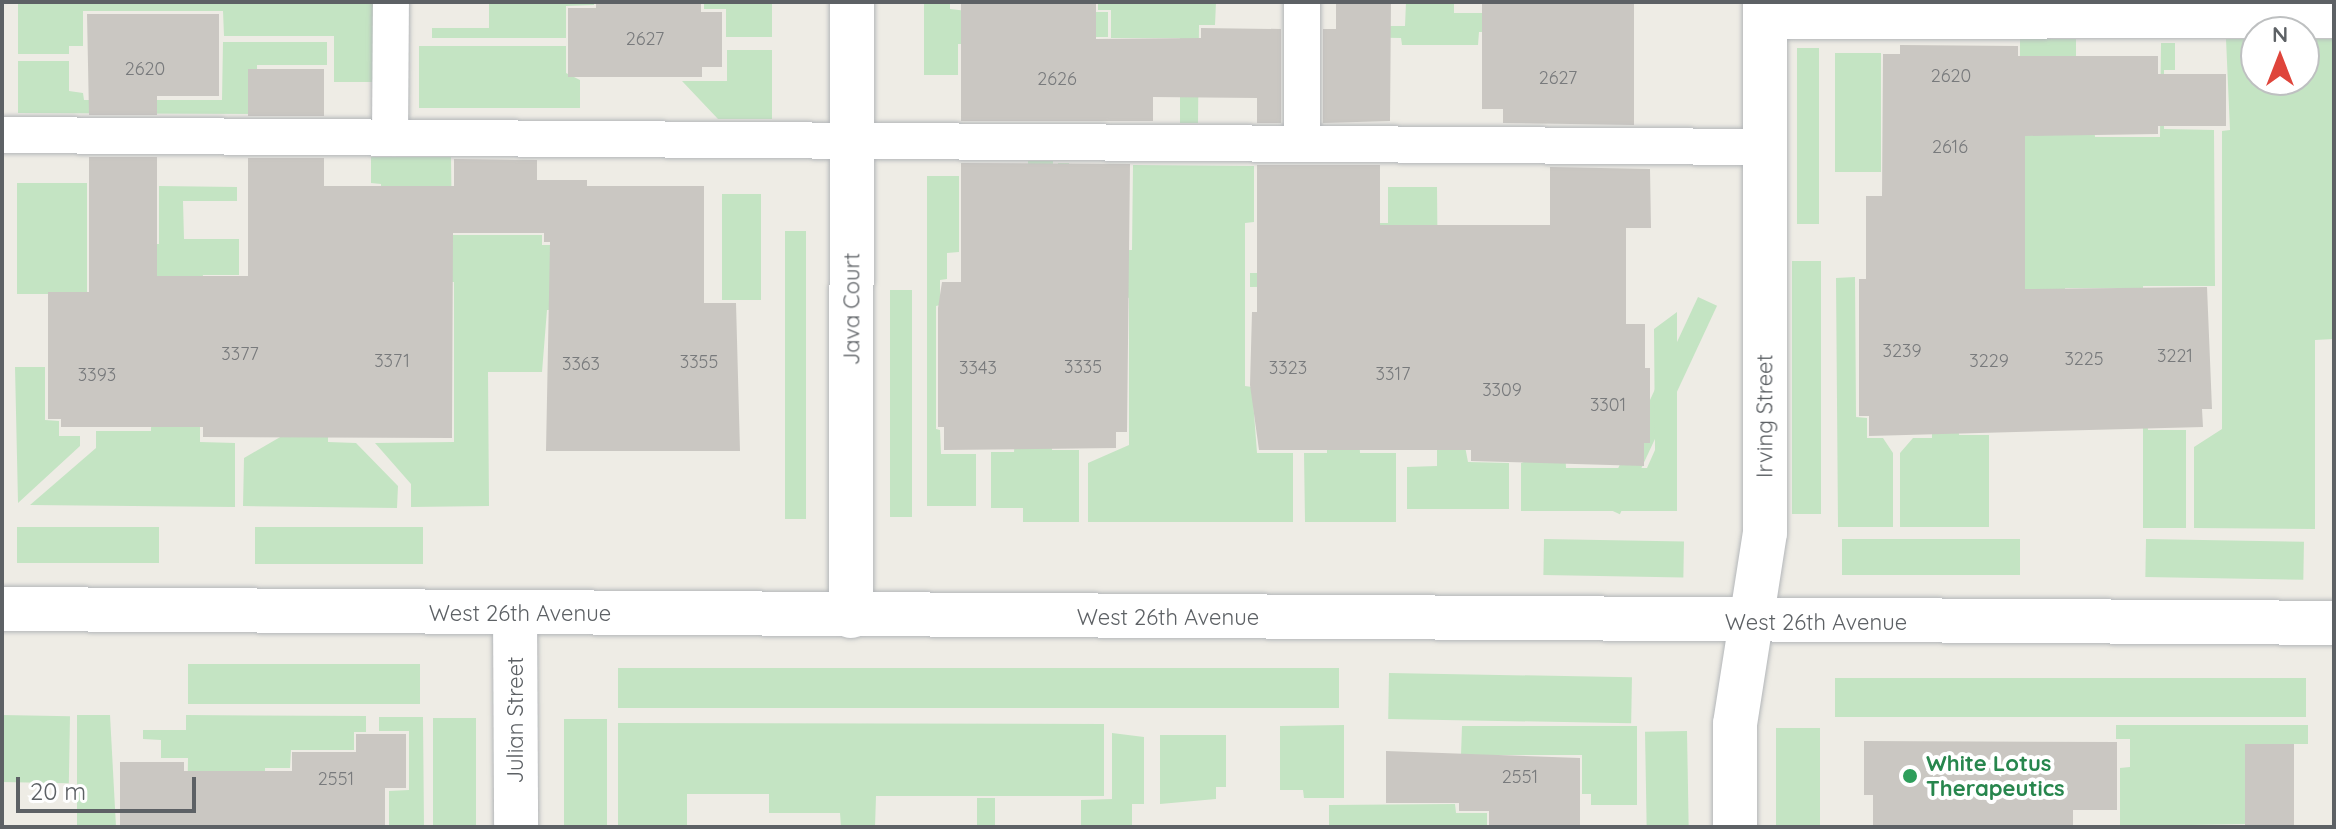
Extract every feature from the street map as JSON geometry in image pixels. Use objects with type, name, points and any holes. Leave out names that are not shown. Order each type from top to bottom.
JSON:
[{"type":"street","name":"Java Court","points":[[851,616],[852,2]]},
{"type":"street","name":"Irving Street","points":[[1735,827],[1735,724],[1765,533],[1765,11]]},
{"type":"street","name":"West 26th Avenue","points":[[2,609],[1751,622],[2334,623]]},
{"type":"street","name":"Julian Street","points":[[515,613],[516,827]]},
{"type":"lane","points":[[390,138],[391,2]]},
{"type":"lane","points":[[1302,2],[1302,144]]},
{"type":"lane","points":[[1765,11],[2334,20]]},
{"type":"lane","points":[[2,135],[1765,147]]},
{"type":"green space","points":[[18,2],[374,2],[374,82],[334,82],[334,36],[224,36],[223,11],[83,11],[83,46],[69,46],[69,54],[18,54]]},
{"type":"green space","points":[[489,2],[594,2],[594,5],[566,6],[566,38],[432,38],[432,28],[489,28]]},
{"type":"green space","points":[[704,2],[772,2],[772,37],[726,37],[726,9],[704,9]]},
{"type":"green space","points":[[924,2],[950,2],[950,9],[976,12],[1108,12],[1108,37],[977,37],[976,44],[958,44],[958,75],[924,75]]},
{"type":"green space","points":[[1098,2],[1216,2],[1215,25],[1199,25],[1198,123],[1180,123],[1180,38],[1111,38],[1111,10],[1098,10]]},
{"type":"green space","points":[[1406,2],[1454,2],[1454,13],[1607,13],[1607,33],[1479,32],[1478,45],[1402,45],[1401,38],[1344,37],[1344,26],[1405,26]]},
{"type":"green space","points":[[2020,39],[2076,39],[2076,119],[2094,120],[2095,137],[2160,137],[2161,43],[2175,43],[2175,70],[2164,70],[2164,129],[2214,130],[2215,286],[2143,286],[2143,301],[2115,288],[2065,288],[2065,304],[1952,287],[2020,101]]},
{"type":"green space","points":[[2226,39],[2240,39],[2240,96],[2320,96],[2320,39],[2334,39],[2334,339],[2315,340],[2315,529],[2194,528],[2194,447],[2222,429],[2222,131],[2230,130]]},
{"type":"green space","points":[[223,42],[327,42],[327,65],[257,65],[257,114],[18,113],[18,61],[69,61],[69,91],[83,93],[84,100],[222,100]]},
{"type":"green space","points":[[419,46],[566,46],[566,73],[580,80],[580,108],[419,108]]},
{"type":"green space","points":[[1797,48],[1819,48],[1819,224],[1797,224]]},
{"type":"green space","points":[[727,50],[772,50],[772,119],[718,119],[682,81],[727,81]]},
{"type":"green space","points":[[1835,53],[1881,53],[1881,172],[1835,172]]},
{"type":"green space","points":[[371,157],[451,157],[452,235],[542,235],[542,245],[605,245],[606,310],[547,310],[542,372],[488,372],[489,506],[411,507],[411,484],[375,443],[454,442],[454,282],[381,281],[381,184],[371,183]]},
{"type":"green space","points":[[1028,161],[1053,161],[1052,450],[1079,450],[1079,522],[1023,522],[1023,508],[991,508],[991,452],[1014,452],[1028,248]]},
{"type":"green space","points":[[1058,163],[1069,163],[1069,250],[1132,250],[1133,165],[1254,166],[1254,222],[1245,223],[1245,386],[1252,387],[1257,453],[1293,453],[1293,522],[1088,522],[1088,463],[1129,445],[1129,298],[1057,281]]},
{"type":"green space","points":[[927,176],[959,176],[959,252],[947,253],[947,279],[940,280],[940,305],[936,306],[936,429],[940,430],[941,454],[976,454],[976,506],[927,506]]},
{"type":"green space","points":[[17,183],[87,183],[87,294],[17,294]]},
{"type":"green space","points":[[159,186],[237,187],[237,201],[183,201],[184,239],[239,239],[239,275],[203,275],[192,329],[94,244],[159,244]]},
{"type":"green space","points":[[1388,187],[1437,187],[1438,298],[1359,434],[1360,453],[1396,453],[1396,522],[1305,522],[1304,453],[1327,453],[1324,286],[1250,287],[1250,273],[1291,273],[1339,223],[1388,223]]},
{"type":"green space","points":[[722,194],[761,194],[761,300],[722,300]]},
{"type":"green space","points":[[785,231],[806,231],[806,519],[785,519]]},
{"type":"green space","points":[[1792,261],[1821,261],[1821,514],[1792,514]]},
{"type":"green space","points":[[1855,277],[1856,417],[1867,418],[1867,438],[1883,438],[1893,453],[1893,527],[1838,527],[1836,278]]},
{"type":"green space","points":[[328,280],[328,442],[356,443],[398,486],[397,508],[243,506],[244,458],[294,429]]},
{"type":"green space","points":[[890,290],[912,290],[912,517],[890,517]]},
{"type":"green space","points":[[1698,297],[1717,306],[1620,514],[1601,505]]},
{"type":"green space","points":[[1437,301],[1468,462],[1509,463],[1509,509],[1407,509],[1407,467],[1437,466]]},
{"type":"green space","points":[[1677,312],[1677,511],[1521,511],[1521,463],[1565,447],[1566,468],[1647,468],[1655,450],[1654,329]]},
{"type":"green space","points":[[152,332],[200,420],[200,442],[235,443],[235,507],[30,505],[96,448],[96,431],[151,431]]},
{"type":"green space","points":[[15,367],[45,367],[45,420],[59,421],[59,436],[80,436],[80,446],[18,503]]},
{"type":"green space","points":[[2143,414],[2147,414],[2148,430],[2186,430],[2186,528],[2143,528]]},
{"type":"green space","points":[[1958,418],[1959,435],[1989,435],[1989,527],[1900,527],[1900,453],[1913,438],[1932,438],[1932,419]]},
{"type":"green space","points":[[17,527],[159,527],[159,563],[17,563]]},
{"type":"green space","points":[[255,527],[423,527],[423,564],[255,564]]},
{"type":"green space","points":[[1544,539],[1684,541],[1683,577],[1543,575]]},
{"type":"green space","points":[[1842,539],[2020,539],[2020,575],[1842,575]]},
{"type":"green space","points":[[2146,539],[2304,542],[2303,580],[2145,577]]},
{"type":"green space","points":[[188,664],[420,664],[420,704],[188,704]]},
{"type":"green space","points":[[618,668],[1339,668],[1339,708],[618,708]]},
{"type":"green space","points":[[1389,673],[1632,677],[1631,723],[1388,719]]},
{"type":"green space","points":[[1835,678],[2306,678],[2306,717],[1835,717]]},
{"type":"green space","points":[[2,715],[70,716],[69,783],[2,782]]},
{"type":"green space","points":[[77,715],[110,715],[116,827],[77,827]]},
{"type":"green space","points":[[186,715],[366,716],[366,732],[354,732],[354,750],[291,750],[290,768],[265,768],[265,827],[187,827],[188,758],[161,758],[161,740],[143,739],[143,730],[186,730]]},
{"type":"green space","points":[[379,717],[423,717],[424,827],[389,827],[389,791],[409,790],[409,731],[379,731]]},
{"type":"green space","points":[[433,718],[476,718],[476,827],[433,827]]},
{"type":"green space","points":[[564,719],[607,719],[607,827],[564,827]]},
{"type":"green space","points":[[618,723],[1104,724],[1104,796],[876,796],[875,827],[841,827],[840,813],[769,813],[769,794],[687,794],[687,827],[618,827]]},
{"type":"green space","points":[[1344,725],[1344,798],[1304,798],[1303,790],[1280,790],[1280,726]]},
{"type":"green space","points":[[2116,725],[2308,725],[2308,744],[2245,744],[2246,824],[2078,827],[2120,826],[2120,768],[2130,767],[2130,739],[2116,739]]},
{"type":"green space","points":[[1462,726],[1637,726],[1637,805],[1591,805],[1591,794],[1582,794],[1582,755],[1461,755]]},
{"type":"green space","points":[[1776,728],[1820,728],[1820,827],[1776,827]]},
{"type":"green space","points":[[1687,731],[1689,827],[1647,827],[1645,732]]},
{"type":"green space","points":[[1112,733],[1144,737],[1144,804],[1132,804],[1132,827],[1081,827],[1081,800],[1112,799]]},
{"type":"green space","points":[[1160,735],[1226,735],[1226,787],[1216,787],[1216,799],[1160,804]]},
{"type":"green space","points":[[977,798],[995,798],[995,827],[977,827]]},
{"type":"green space","points":[[1455,804],[1456,813],[1487,813],[1487,827],[1329,827],[1329,805]]},
{"type":"building","points":[[596,2],[701,2],[701,12],[722,12],[722,67],[702,67],[702,77],[568,77],[568,8],[596,8]]},
{"type":"building","points":[[961,2],[1096,2],[1096,39],[1201,38],[1201,28],[1281,29],[1281,123],[1257,123],[1257,98],[1153,97],[1153,121],[961,121]]},
{"type":"building","points":[[1336,2],[1391,2],[1390,121],[1323,123],[1323,29],[1336,29]]},
{"type":"building","points":[[1482,2],[1634,2],[1634,125],[1503,123],[1503,109],[1482,109]]},
{"type":"building","points":[[87,14],[219,14],[219,96],[157,96],[157,115],[89,115]]},
{"type":"building","points":[[1900,45],[2018,46],[2018,56],[2158,56],[2158,74],[2226,74],[2226,126],[2158,126],[2158,134],[2025,136],[2025,289],[2207,287],[2212,409],[2202,409],[2203,427],[1869,436],[1869,416],[1859,416],[1859,279],[1866,279],[1866,196],[1882,196],[1883,54],[1900,54]]},
{"type":"building","points":[[248,69],[324,69],[324,116],[248,116]]},
{"type":"building","points":[[89,157],[157,157],[157,276],[248,276],[248,158],[324,158],[324,186],[454,186],[454,159],[537,160],[537,180],[587,180],[587,186],[704,186],[704,303],[736,303],[740,451],[546,451],[550,242],[544,242],[544,233],[453,233],[452,438],[203,437],[203,427],[61,427],[61,419],[48,419],[48,292],[89,292]]},
{"type":"building","points":[[961,163],[1130,164],[1127,432],[1116,432],[1116,448],[944,450],[944,427],[938,427],[938,308],[942,282],[961,282]]},
{"type":"building","points":[[1257,165],[1380,165],[1380,225],[1550,225],[1550,167],[1650,169],[1651,228],[1626,228],[1626,324],[1645,324],[1645,368],[1650,368],[1650,443],[1644,443],[1644,466],[1471,461],[1471,450],[1259,450],[1250,385],[1252,312],[1257,312]]},
{"type":"building","points":[[356,734],[406,734],[406,788],[385,788],[385,827],[120,827],[120,762],[184,762],[184,771],[292,771],[292,752],[356,752]]},
{"type":"building","points":[[1864,741],[2117,742],[2117,810],[2073,810],[2073,827],[1873,827],[1873,795],[1864,795]]},
{"type":"building","points":[[2245,744],[2294,744],[2294,827],[2245,827]]},
{"type":"building","points":[[1386,751],[1580,758],[1580,827],[1489,827],[1489,811],[1459,811],[1459,803],[1386,803]]},
{"type":"place","name":"White Lotus Therapeutics","points":[[1910,776]]}]
